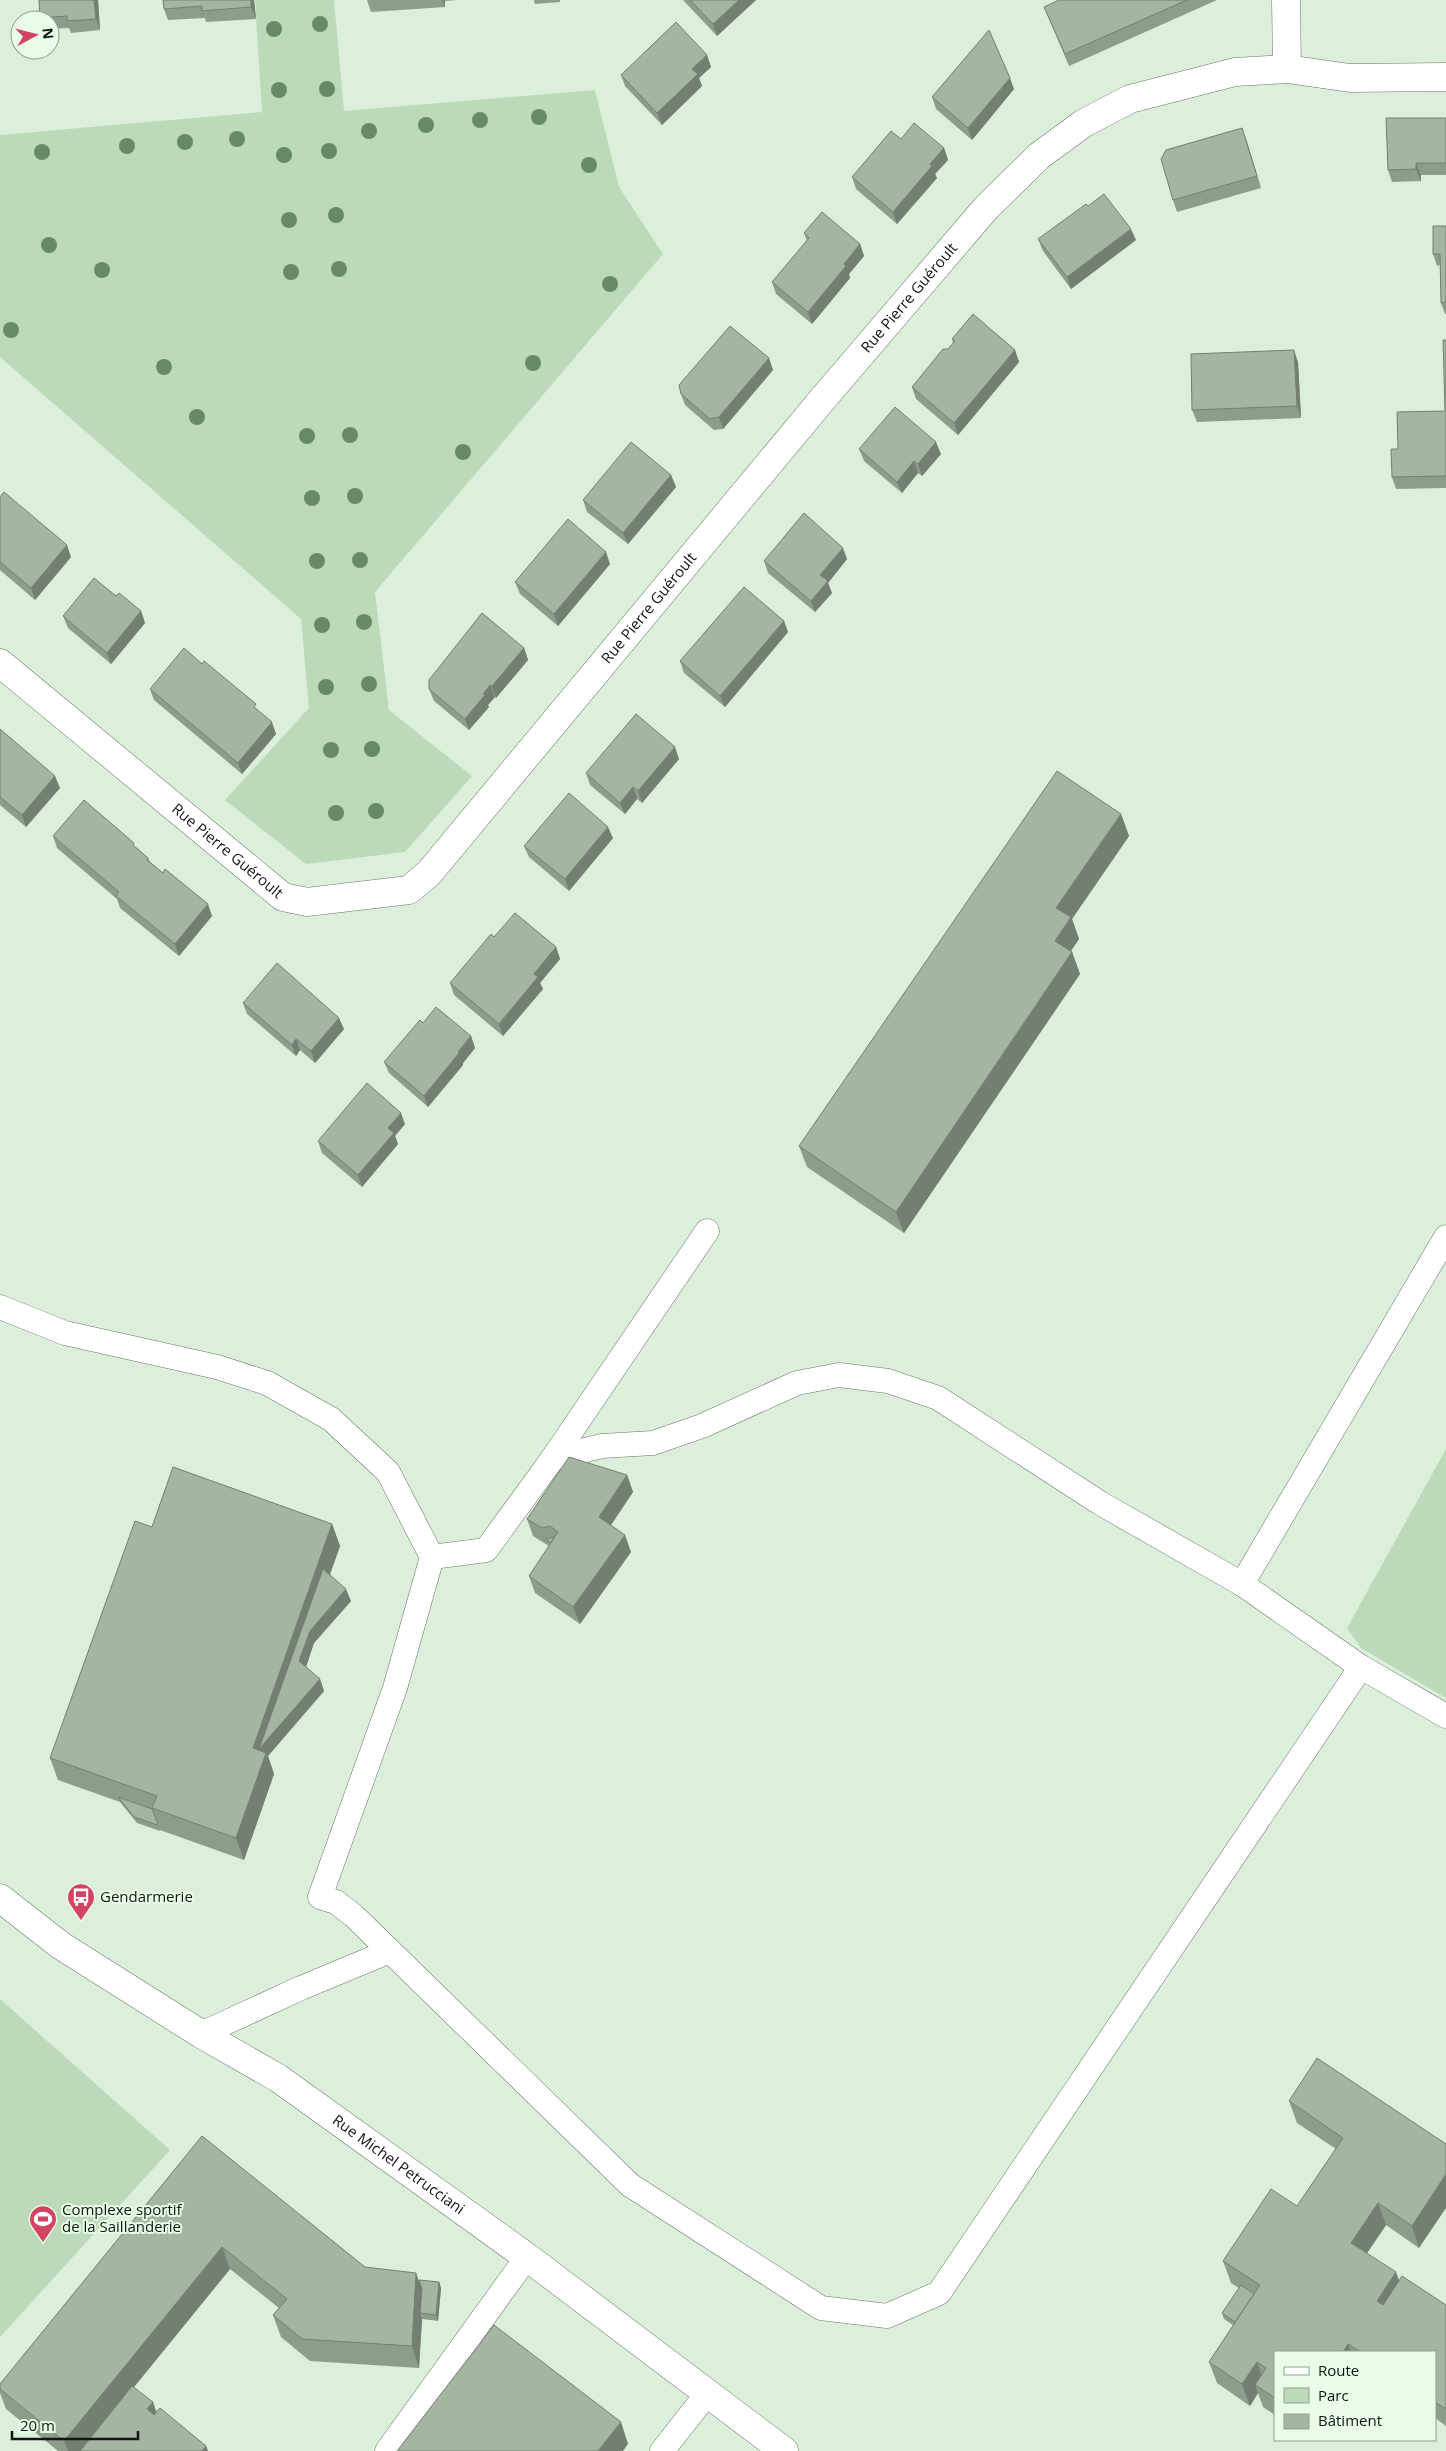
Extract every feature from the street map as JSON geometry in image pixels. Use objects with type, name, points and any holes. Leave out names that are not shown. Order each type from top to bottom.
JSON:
[{"type":"street","points":[[1286,0],[1286,69]]},
{"type":"street","name":"Rue Pierre Guéroult","points":[[0,663],[283,897],[307,902],[409,890],[429,873],[979,215],[1039,156],[1084,123],[1130,99],[1234,72],[1286,69],[1350,78],[1446,77]]},
{"type":"street","name":"Rue Michel Petrucciani","points":[[0,1898],[60,1945],[201,2034],[278,2078],[527,2257],[784,2451]]},
{"type":"lane","points":[[432,1557],[486,1550],[553,1458],[707,1231]]},
{"type":"lane","points":[[1242,1584],[1446,1237]]},
{"type":"lane","points":[[0,1306],[65,1333],[217,1367],[267,1383],[330,1419],[388,1472],[432,1557],[395,1688],[320,1897],[336,1902],[354,1916],[630,2185],[821,2308],[887,2316],[939,2293],[1361,1667]]},
{"type":"lane","points":[[553,1458],[602,1446],[653,1443],[702,1426],[797,1383],[839,1375],[888,1381],[938,1398],[1100,1503],[1242,1584],[1361,1667],[1446,1716]]},
{"type":"lane","points":[[201,2034],[301,1988],[390,1951]]},
{"type":"lane","points":[[387,2451],[527,2257]]},
{"type":"lane","points":[[662,2451],[707,2394]]},
{"type":"green space","points":[[255,0],[334,0],[344,111],[595,90],[619,187],[663,254],[375,592],[389,710],[472,776],[405,852],[306,864],[225,800],[309,708],[301,619],[0,357],[0,135],[262,112]]},
{"type":"green space","points":[[1446,1449],[1446,1698],[1361,1648],[1347,1628]]},
{"type":"green space","name":"Complexe sportif de la Saillanderie","points":[[0,1999],[170,2150],[0,2337]]},
{"type":"building","points":[[39,0],[94,0],[96,19],[67,21],[67,16],[60,17],[60,10],[40,10]]},
{"type":"building","points":[[163,0],[251,0],[251,7],[202,11],[202,6],[164,9]]},
{"type":"building","points":[[690,0],[739,0],[713,24]]},
{"type":"building","points":[[1059,0],[1187,0],[1065,54],[1044,7]]},
{"type":"building","points":[[676,22],[707,55],[692,69],[698,74],[657,113],[621,75]]},
{"type":"building","points":[[989,30],[1010,78],[968,128],[932,97]]},
{"type":"building","points":[[1386,118],[1446,118],[1446,163],[1416,163],[1416,169],[1388,170]]},
{"type":"building","points":[[914,123],[944,148],[930,164],[932,166],[893,212],[852,177],[891,131],[901,139]]},
{"type":"building","points":[[1242,128],[1257,176],[1173,200],[1161,159],[1166,150]]},
{"type":"building","points":[[1104,194],[1131,229],[1067,277],[1038,239],[1086,204],[1088,206]]},
{"type":"building","points":[[822,212],[860,244],[844,264],[846,266],[808,312],[772,282],[809,238],[804,233]]},
{"type":"building","points":[[1433,226],[1446,226],[1446,302],[1441,303],[1440,254],[1433,254]]},
{"type":"building","points":[[973,314],[1015,350],[954,423],[912,387],[943,349],[948,349],[955,341],[952,339]]},
{"type":"building","points":[[730,326],[769,358],[719,417],[710,419],[681,394],[679,385]]},
{"type":"building","points":[[1443,340],[1446,340],[1446,476],[1392,477],[1391,449],[1398,449],[1397,412],[1445,411]]},
{"type":"building","points":[[1294,350],[1297,406],[1192,410],[1191,354]]},
{"type":"building","points":[[895,407],[936,442],[918,464],[914,461],[897,482],[859,449]]},
{"type":"building","points":[[631,442],[671,475],[623,533],[583,500]]},
{"type":"building","points":[[4,492],[67,545],[31,588],[0,562],[0,497]]},
{"type":"building","points":[[804,513],[843,548],[820,575],[828,581],[811,601],[764,561]]},
{"type":"building","points":[[568,519],[606,552],[554,614],[515,582]]},
{"type":"building","points":[[94,578],[116,596],[119,593],[141,611],[107,653],[63,616]]},
{"type":"building","points":[[744,587],[784,621],[720,696],[680,661]]},
{"type":"building","points":[[482,613],[524,648],[492,686],[490,685],[483,694],[485,695],[465,719],[429,689],[429,680]]},
{"type":"building","points":[[184,648],[202,664],[204,661],[256,704],[254,707],[272,722],[238,763],[150,689]]},
{"type":"building","points":[[636,714],[675,747],[638,791],[633,787],[620,803],[586,773]]},
{"type":"building","points":[[0,729],[55,776],[22,815],[0,797]]},
{"type":"building","points":[[1057,771],[1121,814],[1056,908],[1071,917],[1055,941],[1072,952],[896,1212],[799,1146]]},
{"type":"building","points":[[569,793],[608,827],[565,879],[524,846]]},
{"type":"building","points":[[84,800],[134,843],[133,845],[148,858],[147,860],[163,873],[165,869],[208,904],[175,944],[116,896],[119,892],[53,836]]},
{"type":"building","points":[[515,913],[556,947],[534,974],[538,977],[499,1024],[450,983],[491,934],[494,937]]},
{"type":"building","points":[[277,963],[339,1018],[311,1051],[296,1039],[292,1045],[243,1003]]},
{"type":"building","points":[[436,1007],[471,1036],[424,1096],[384,1062],[420,1020],[423,1023]]},
{"type":"building","points":[[367,1083],[401,1113],[388,1128],[394,1133],[358,1175],[318,1141]]},
{"type":"building","points":[[569,1457],[627,1475],[599,1517],[625,1535],[573,1607],[529,1576],[558,1532],[550,1526],[542,1528],[527,1519]]},
{"type":"building","points":[[173,1467],[332,1524],[253,1748],[266,1753],[236,1838],[152,1808],[157,1796],[50,1758],[135,1521],[152,1527]]},
{"type":"building","points":[[554,1537],[551,1543],[546,1539]]},
{"type":"building","points":[[323,1569],[346,1589],[310,1631],[299,1661],[320,1679],[259,1749]]},
{"type":"building","points":[[118,1797],[152,1809],[158,1824],[134,1817]]},
{"type":"building","points":[[1317,2058],[1446,2144],[1446,2174],[1412,2226],[1378,2203],[1351,2243],[1396,2272],[1377,2301],[1383,2305],[1402,2276],[1446,2305],[1446,2409],[1436,2403],[1436,2351],[1359,2351],[1348,2344],[1344,2351],[1274,2351],[1274,2397],[1255,2385],[1266,2368],[1257,2362],[1242,2384],[1209,2362],[1260,2285],[1223,2261],[1271,2189],[1297,2206],[1343,2138],[1289,2101]]},
{"type":"building","points":[[202,2136],[365,2267],[416,2273],[412,2346],[302,2339],[273,2315],[287,2299],[222,2247],[64,2441],[0,2389],[0,2384]]},
{"type":"building","points":[[419,2280],[439,2282],[436,2315],[420,2313],[422,2289]]},
{"type":"building","points":[[1241,2285],[1254,2294],[1235,2322],[1222,2313]]},
{"type":"building","points":[[494,2325],[621,2422],[598,2451],[397,2451]]},
{"type":"building","points":[[132,2386],[153,2402],[147,2409],[154,2415],[160,2408],[206,2446],[202,2451],[80,2451]]},
{"type":"place","name":"Gendarmerie","points":[[81,1921]]},
{"type":"place","name":"Complexe sportif de la Saillanderie","points":[[43,2243]]}]
